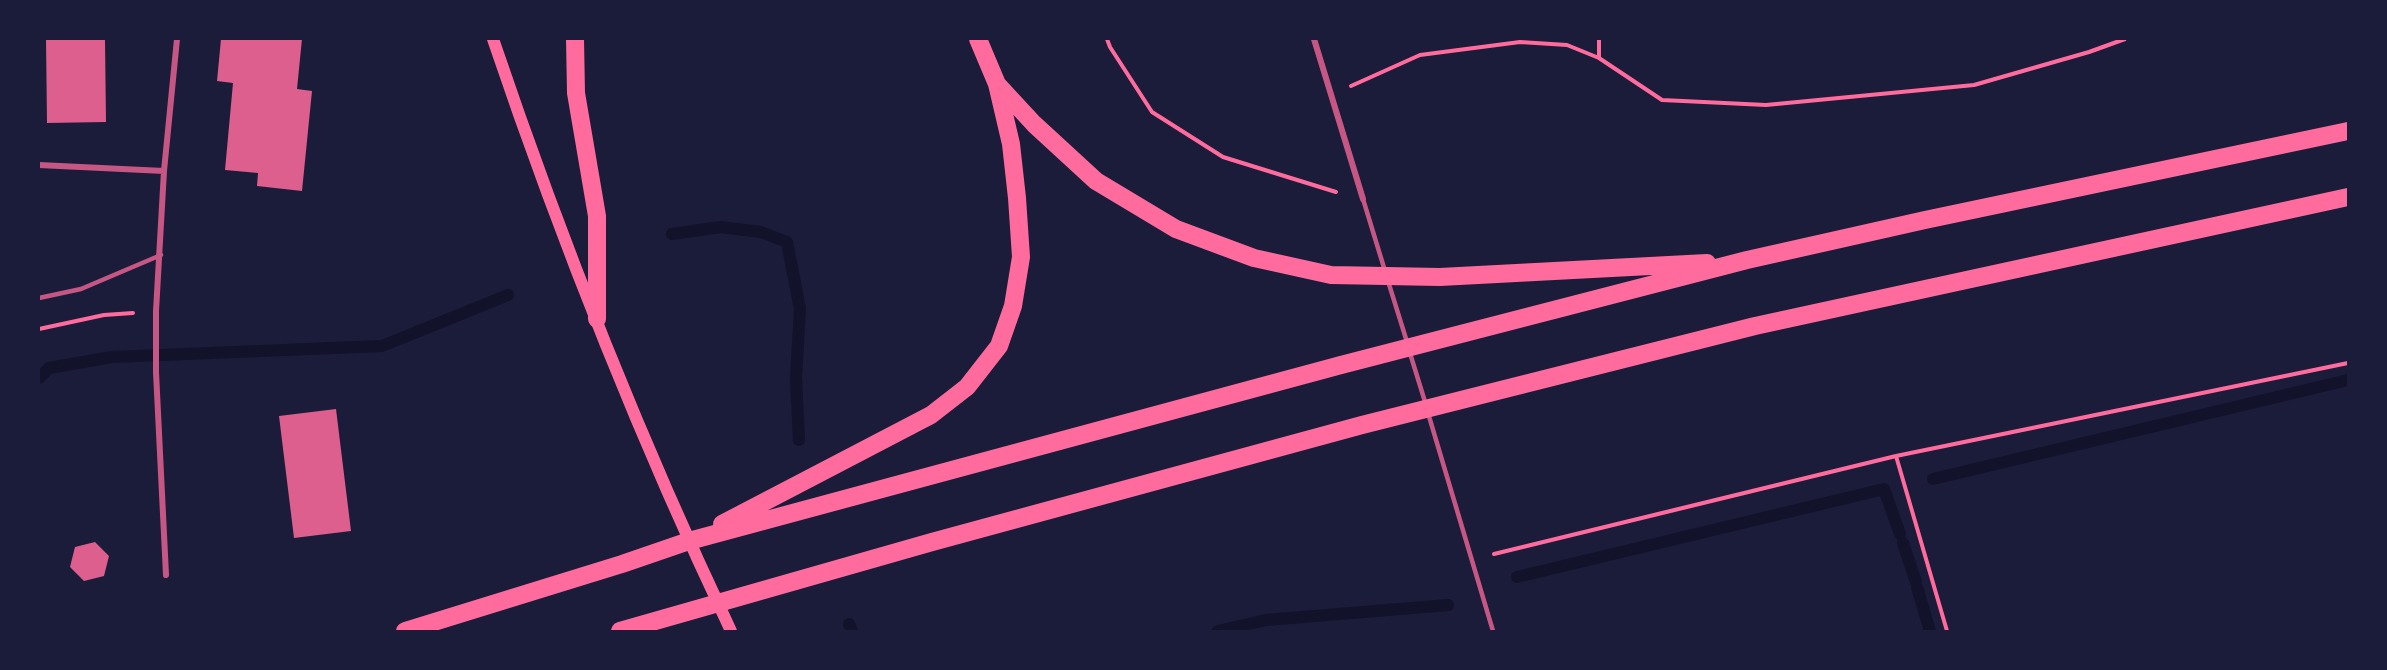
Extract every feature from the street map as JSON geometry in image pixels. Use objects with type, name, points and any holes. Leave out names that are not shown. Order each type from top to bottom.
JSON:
[{"type":"highway","points":[[575,39],[576,93],[597,216],[597,319]]},
{"type":"highway","points":[[689,541],[931,415],[967,387],[999,346],[1013,306],[1021,257],[1011,144],[997,84],[978,39]]},
{"type":"highway","points":[[997,84],[1034,124],[1096,181],[1176,229],[1254,258],[1331,275],[1440,277],[1748,261]]},
{"type":"highway","points":[[405,631],[689,541],[1341,365],[1748,261],[1959,213],[2348,131]]},
{"type":"highway","points":[[620,631],[921,545],[1362,425],[1755,326],[2348,197]]},
{"type":"main road","points":[[493,39],[528,143],[650,452],[731,631]]},
{"type":"street","points":[[166,575],[156,372],[156,311],[164,171],[177,39]]},
{"type":"street","points":[[1314,39],[1363,199]]},
{"type":"street","points":[[39,165],[164,171]]},
{"type":"lane","points":[[1363,199],[1493,631]]},
{"type":"lane","points":[[39,298],[81,288],[161,255]]},
{"type":"path","points":[[1107,39],[1152,112],[1223,157],[1312,186],[1363,199]]},
{"type":"path","points":[[1599,39],[1599,58]]},
{"type":"path","points":[[1331,95],[1420,54],[1520,42],[1566,45],[1599,58],[1662,100],[1766,105],[1974,85],[2089,52],[2125,39]]},
{"type":"path","points":[[39,328],[104,315],[156,311]]},
{"type":"path","points":[[1473,560],[1896,456],[2348,363]]},
{"type":"path","points":[[1896,456],[1947,631]]},
{"type":"building","points":[[46,39],[105,39],[106,122],[47,123]]},
{"type":"building","points":[[221,39],[302,39],[297,89],[312,91],[302,191],[257,186],[258,173],[225,170],[233,83],[217,81]]},
{"type":"building","points":[[336,409],[351,531],[294,538],[279,416]]},
{"type":"building","points":[[95,542],[109,556],[104,576],[84,581],[70,567],[75,547]]},
{"type":"waterway","points":[[672,234],[720,227],[761,232],[787,242],[800,309],[796,378],[799,440]]},
{"type":"waterway","points":[[39,378],[49,368],[112,357],[382,346],[508,295]]},
{"type":"waterway","points":[[1933,479],[2348,380]]},
{"type":"waterway","points":[[1517,577],[1884,489],[1900,534]]},
{"type":"waterway","points":[[1903,543],[1916,582]]},
{"type":"waterway","points":[[1917,587],[1930,631]]},
{"type":"waterway","points":[[1218,631],[1266,620],[1448,605]]},
{"type":"waterway","points":[[849,624],[852,631]]}]
